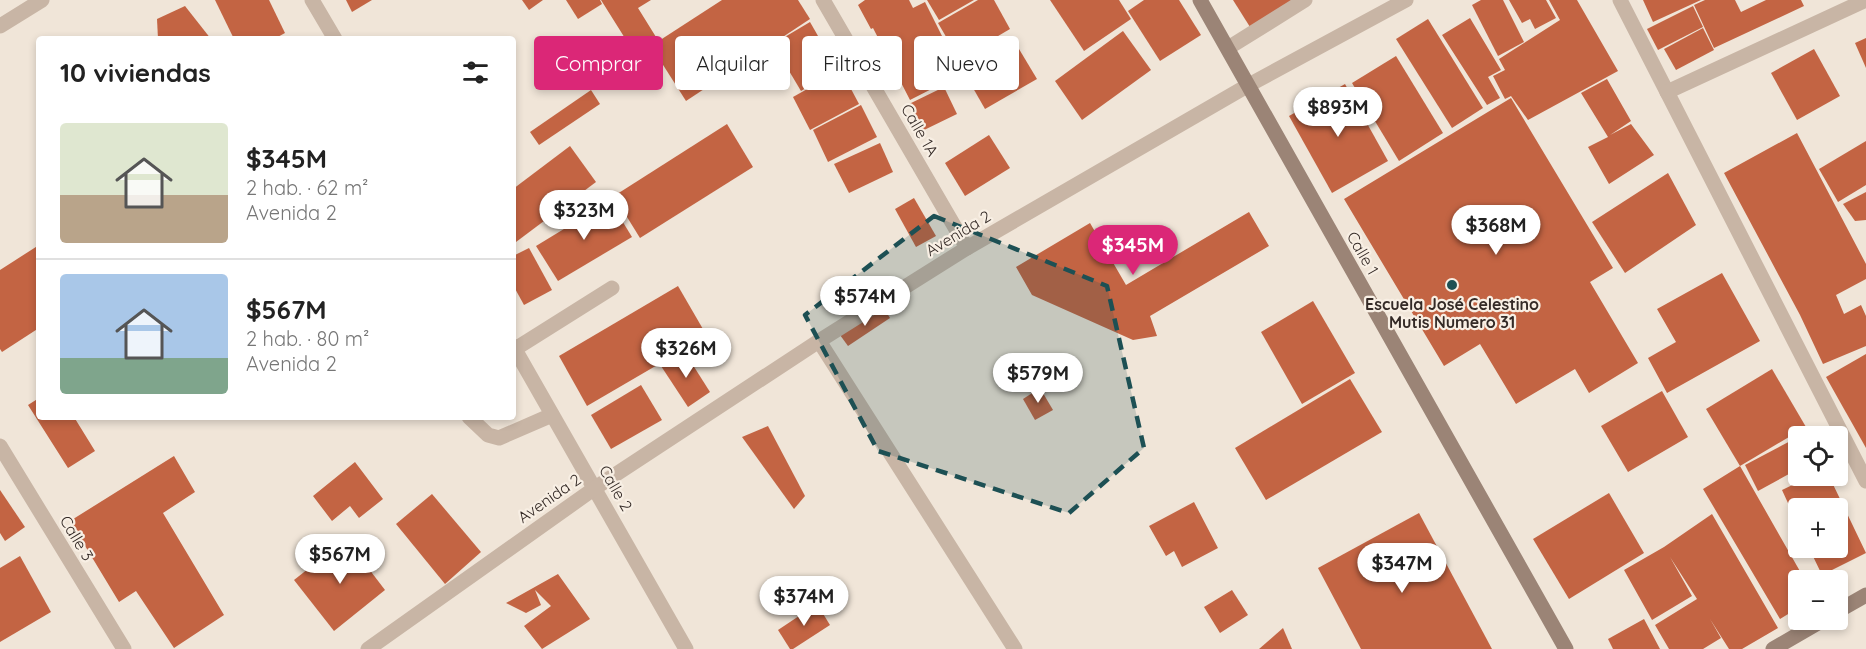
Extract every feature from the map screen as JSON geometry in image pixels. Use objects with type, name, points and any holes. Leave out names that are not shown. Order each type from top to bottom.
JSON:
[{"type":"street","points":[[0,26],[42,0]]},
{"type":"street","points":[[312,0],[333,36]]},
{"type":"street","name":"Calle 1A","points":[[823,0],[967,248]]},
{"type":"street","name":"Calle 1","points":[[1200,0],[1566,649]]},
{"type":"street","points":[[1228,48],[1305,0]]},
{"type":"street","name":"Avenida 2","points":[[368,649],[595,488],[819,341],[967,248],[1247,86],[1406,0]]},
{"type":"street","points":[[1620,0],[1866,481]]},
{"type":"street","points":[[1667,92],[1866,0]]},
{"type":"street","points":[[516,346],[612,288]]},
{"type":"street","points":[[819,341],[1016,649]]},
{"type":"street","name":"Calle 2","points":[[516,351],[687,649]]},
{"type":"street","points":[[471,420],[488,435],[499,438],[552,415]]},
{"type":"street","name":"Calle 3","points":[[0,446],[124,649]]},
{"type":"street","points":[[1848,605],[1866,595]]},
{"type":"street","points":[[1773,649],[1806,630]]},
{"type":"highlighted area","points":[[934,216],[1107,286],[1144,448],[1069,513],[878,451],[805,315]]},
{"type":"building","points":[[215,0],[269,0],[285,33],[280,36],[233,36]]},
{"type":"building","points":[[346,0],[372,0],[352,12]]},
{"type":"building","points":[[522,0],[543,0],[529,10]]},
{"type":"building","points":[[566,0],[600,0],[602,4],[578,19]]},
{"type":"building","points":[[601,0],[651,0],[638,8],[655,36],[624,36]]},
{"type":"building","points":[[722,0],[798,0],[810,19],[784,36],[675,36],[675,84],[663,65],[663,38]]},
{"type":"building","points":[[865,0],[909,0],[913,8],[925,2],[942,36],[914,36],[914,90],[930,90],[910,100],[902,84],[902,36],[877,36],[858,5]]},
{"type":"building","points":[[927,0],[974,0],[939,20]]},
{"type":"building","points":[[978,0],[994,0],[1010,29],[998,36],[946,36],[938,23]]},
{"type":"building","points":[[1050,0],[1119,0],[1131,19],[1084,51]]},
{"type":"building","points":[[1144,0],[1179,0],[1201,35],[1160,61],[1128,11]]},
{"type":"building","points":[[1233,0],[1294,0],[1250,27]]},
{"type":"building","points":[[1481,0],[1503,0],[1524,42],[1498,56],[1472,5]]},
{"type":"building","points":[[1509,0],[1546,0],[1556,18],[1535,29],[1530,19],[1522,23]]},
{"type":"building","points":[[1549,0],[1577,0],[1618,71],[1528,120],[1511,96],[1505,99],[1493,76],[1505,70],[1499,59],[1560,20]]},
{"type":"building","points":[[1643,0],[1701,0],[1653,22]]},
{"type":"building","points":[[1705,0],[1735,0],[1741,12],[1766,0],[1801,0],[1804,6],[1714,48],[1694,5]]},
{"type":"building","points":[[185,6],[209,36],[158,36],[157,19]]},
{"type":"building","points":[[1693,6],[1703,27],[1658,50],[1647,29]]},
{"type":"building","points":[[1470,18],[1501,70],[1488,77],[1500,98],[1487,105],[1442,35]]},
{"type":"building","points":[[1428,19],[1483,108],[1452,128],[1396,39]]},
{"type":"building","points":[[810,22],[818,36],[802,36],[801,91],[790,73],[790,36],[786,36]]},
{"type":"building","points":[[1703,28],[1714,50],[1676,70],[1664,49]]},
{"type":"building","points":[[1123,31],[1151,70],[1082,120],[1055,81]]},
{"type":"building","points":[[1866,38],[1866,68],[1855,43]]},
{"type":"building","points":[[1019,49],[1037,79],[1019,89]]},
{"type":"building","points":[[1814,49],[1840,96],[1797,120],[1771,73]]},
{"type":"building","points":[[1396,56],[1443,133],[1399,161],[1352,83]]},
{"type":"building","points":[[1607,79],[1631,121],[1610,135],[1631,124],[1654,155],[1609,184],[1588,147],[1608,137],[1581,93]]},
{"type":"building","points":[[1345,84],[1388,161],[1332,193],[1289,116]]},
{"type":"building","points":[[591,90],[600,104],[539,145],[530,132]]},
{"type":"building","points":[[679,90],[703,90],[686,101]]},
{"type":"building","points":[[805,90],[852,90],[859,104],[810,130],[793,97]]},
{"type":"building","points":[[938,90],[945,90],[957,114],[922,131],[909,104]]},
{"type":"building","points":[[974,90],[1018,90],[985,109]]},
{"type":"building","points":[[1511,98],[1613,268],[1590,282],[1638,363],[1589,393],[1575,369],[1516,404],[1480,344],[1444,366],[1344,199]]},
{"type":"building","points":[[861,105],[877,137],[828,162],[813,130]]},
{"type":"building","points":[[727,124],[753,167],[640,238],[614,196]]},
{"type":"building","points":[[1797,133],[1866,264],[1866,279],[1836,295],[1844,314],[1861,305],[1866,316],[1866,346],[1823,364],[1800,315],[1724,173]]},
{"type":"building","points":[[989,135],[1010,168],[965,196],[945,163]]},
{"type":"building","points":[[1866,141],[1866,185],[1838,202],[1819,169]]},
{"type":"building","points":[[880,143],[893,172],[849,193],[834,164]]},
{"type":"building","points":[[570,146],[596,182],[516,242],[516,187]]},
{"type":"building","points":[[1668,173],[1696,225],[1625,273],[1592,222]]},
{"type":"building","points":[[1866,192],[1866,220],[1855,221],[1843,204]]},
{"type":"building","points":[[914,198],[936,236],[916,247],[895,209]]},
{"type":"building","points":[[610,201],[632,237],[558,281],[536,246]]},
{"type":"building","points":[[1249,212],[1269,246],[1150,316],[1157,336],[1133,340],[1032,295],[1016,267],[1090,223],[1126,285]]},
{"type":"building","points":[[36,247],[36,330],[2,352],[0,349],[0,270]]},
{"type":"building","points":[[529,248],[552,290],[524,305],[516,290],[516,254]]},
{"type":"building","points":[[1722,273],[1760,341],[1667,393],[1648,358],[1676,342],[1657,309]]},
{"type":"building","points":[[678,286],[707,336],[587,406],[559,356]]},
{"type":"building","points":[[1313,301],[1355,373],[1302,404],[1261,332]]},
{"type":"building","points":[[883,307],[890,318],[848,346],[840,335]]},
{"type":"building","points":[[684,351],[710,392],[688,407],[661,366]]},
{"type":"building","points":[[1866,354],[1866,448],[1826,377]]},
{"type":"building","points":[[1772,369],[1805,426],[1788,426],[1788,438],[1740,466],[1706,409]]},
{"type":"building","points":[[1350,379],[1382,432],[1266,500],[1235,448]]},
{"type":"building","points":[[641,385],[662,420],[611,449],[591,415]]},
{"type":"building","points":[[1040,388],[1053,410],[1035,420],[1023,399]]},
{"type":"building","points":[[1662,391],[1688,437],[1628,472],[1601,426]]},
{"type":"building","points":[[36,400],[36,418],[28,405]]},
{"type":"building","points":[[38,420],[76,420],[95,451],[68,468]]},
{"type":"building","points":[[768,426],[805,496],[794,509],[742,437]]},
{"type":"building","points":[[1788,442],[1788,474],[1758,491],[1745,465]]},
{"type":"building","points":[[174,456],[195,492],[163,513],[224,615],[174,648],[136,591],[119,602],[70,521]]},
{"type":"building","points":[[355,462],[383,499],[359,518],[350,506],[332,521],[313,496]]},
{"type":"building","points":[[1740,466],[1788,550],[1788,558],[1792,558],[1799,570],[1788,570],[1788,614],[1780,619],[1703,489]]},
{"type":"building","points":[[1790,486],[1834,486],[1840,498],[1788,498],[1788,503],[1782,490]]},
{"type":"building","points":[[0,490],[25,527],[5,541],[0,533]]},
{"type":"building","points":[[1609,493],[1644,553],[1569,599],[1533,539]]},
{"type":"building","points":[[432,494],[481,552],[445,584],[396,524]]},
{"type":"building","points":[[1194,502],[1218,548],[1182,567],[1174,551],[1166,556],[1149,526]]},
{"type":"building","points":[[1419,513],[1492,649],[1361,649],[1318,568]]},
{"type":"building","points":[[1712,514],[1778,628],[1742,649],[1729,649],[1710,619],[1721,638],[1703,649],[1669,649],[1655,625],[1697,599],[1670,557],[1692,596],[1652,620],[1624,570],[1664,547]]},
{"type":"building","points":[[1848,516],[1866,553],[1832,570],[1820,570],[1814,558],[1848,558]]},
{"type":"building","points":[[346,539],[385,590],[334,631],[294,580]]},
{"type":"building","points":[[20,556],[51,612],[0,642],[0,568]]},
{"type":"building","points":[[558,574],[590,619],[542,649],[524,626],[551,606],[535,590],[541,605],[526,613],[506,603]]},
{"type":"building","points":[[1232,590],[1248,615],[1220,633],[1204,607]]},
{"type":"building","points":[[817,604],[830,625],[790,649],[778,630]]},
{"type":"building","points":[[1644,619],[1660,649],[1613,649],[1608,639]]},
{"type":"building","points":[[1283,628],[1292,649],[1259,649]]},
{"type":"place","name":"Escuela José Celestino Mutis Numero 31","points":[[1452,285]]}]
